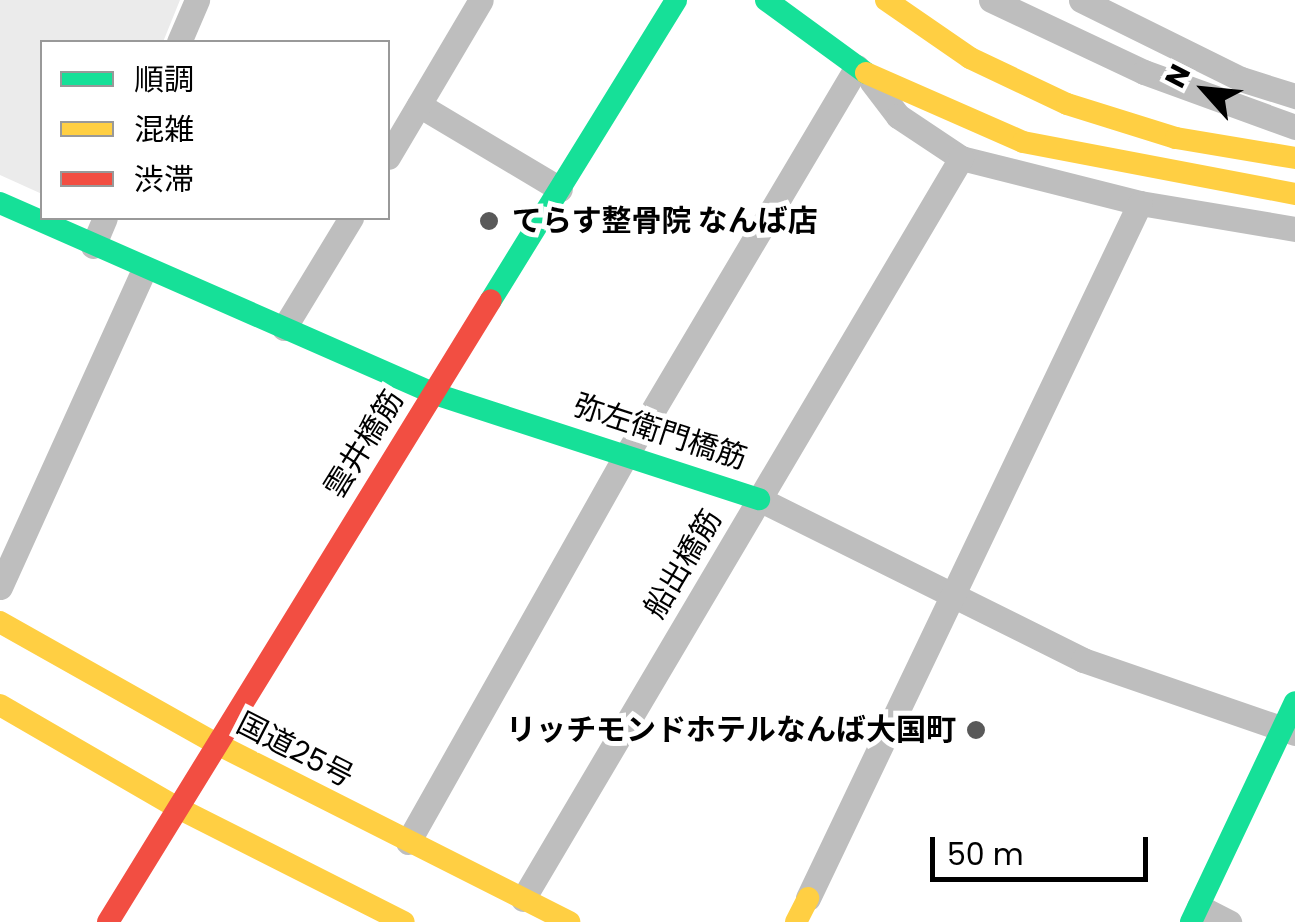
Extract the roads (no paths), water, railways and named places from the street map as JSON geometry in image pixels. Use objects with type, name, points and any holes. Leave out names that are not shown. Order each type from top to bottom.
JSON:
[{"type":"main road","name":"雲井橋筋","points":[[108,922],[676,0]]},
{"type":"main road","points":[[766,0],[861,70],[1023,142],[1295,194]]},
{"type":"main road","points":[[886,0],[970,58],[1067,104],[1176,138],[1295,158]]},
{"type":"main road","name":"弥左衛門橋筋","points":[[0,203],[431,392],[759,499]]},
{"type":"main road","name":"国道25号","points":[[0,622],[215,743],[569,922]]},
{"type":"main road","points":[[1195,914],[1290,731],[1295,702]]},
{"type":"main road","points":[[0,706],[176,807],[404,922]]},
{"type":"main road","points":[[796,922],[808,898]]},
{"type":"street","points":[[180,40],[197,0]]},
{"type":"street","points":[[390,154],[482,0]]},
{"type":"street","points":[[991,0],[1144,72],[1295,127]]},
{"type":"street","points":[[1081,0],[1240,78],[1295,96]]},
{"type":"street","points":[[408,842],[627,454],[861,70],[898,116],[960,158],[1140,203],[1295,228]]},
{"type":"street","points":[[419,105],[560,189]]},
{"type":"street","name":"船出橋筋","points":[[523,899],[960,158]]},
{"type":"street","points":[[808,898],[1140,203]]},
{"type":"street","points":[[93,246],[104,220]]},
{"type":"street","points":[[284,328],[350,220]]},
{"type":"street","points":[[0,587],[145,268]]},
{"type":"street","name":"弥左衛門橋筋","points":[[759,499],[1083,660],[1290,731]]},
{"type":"street","points":[[1195,914],[1229,922]]},
{"type":"place","name":"てらす整骨院 なんば店","points":[[489,221]]},
{"type":"place","name":"リッチモンドホテルなんば大国町","points":[[976,730]]}]
